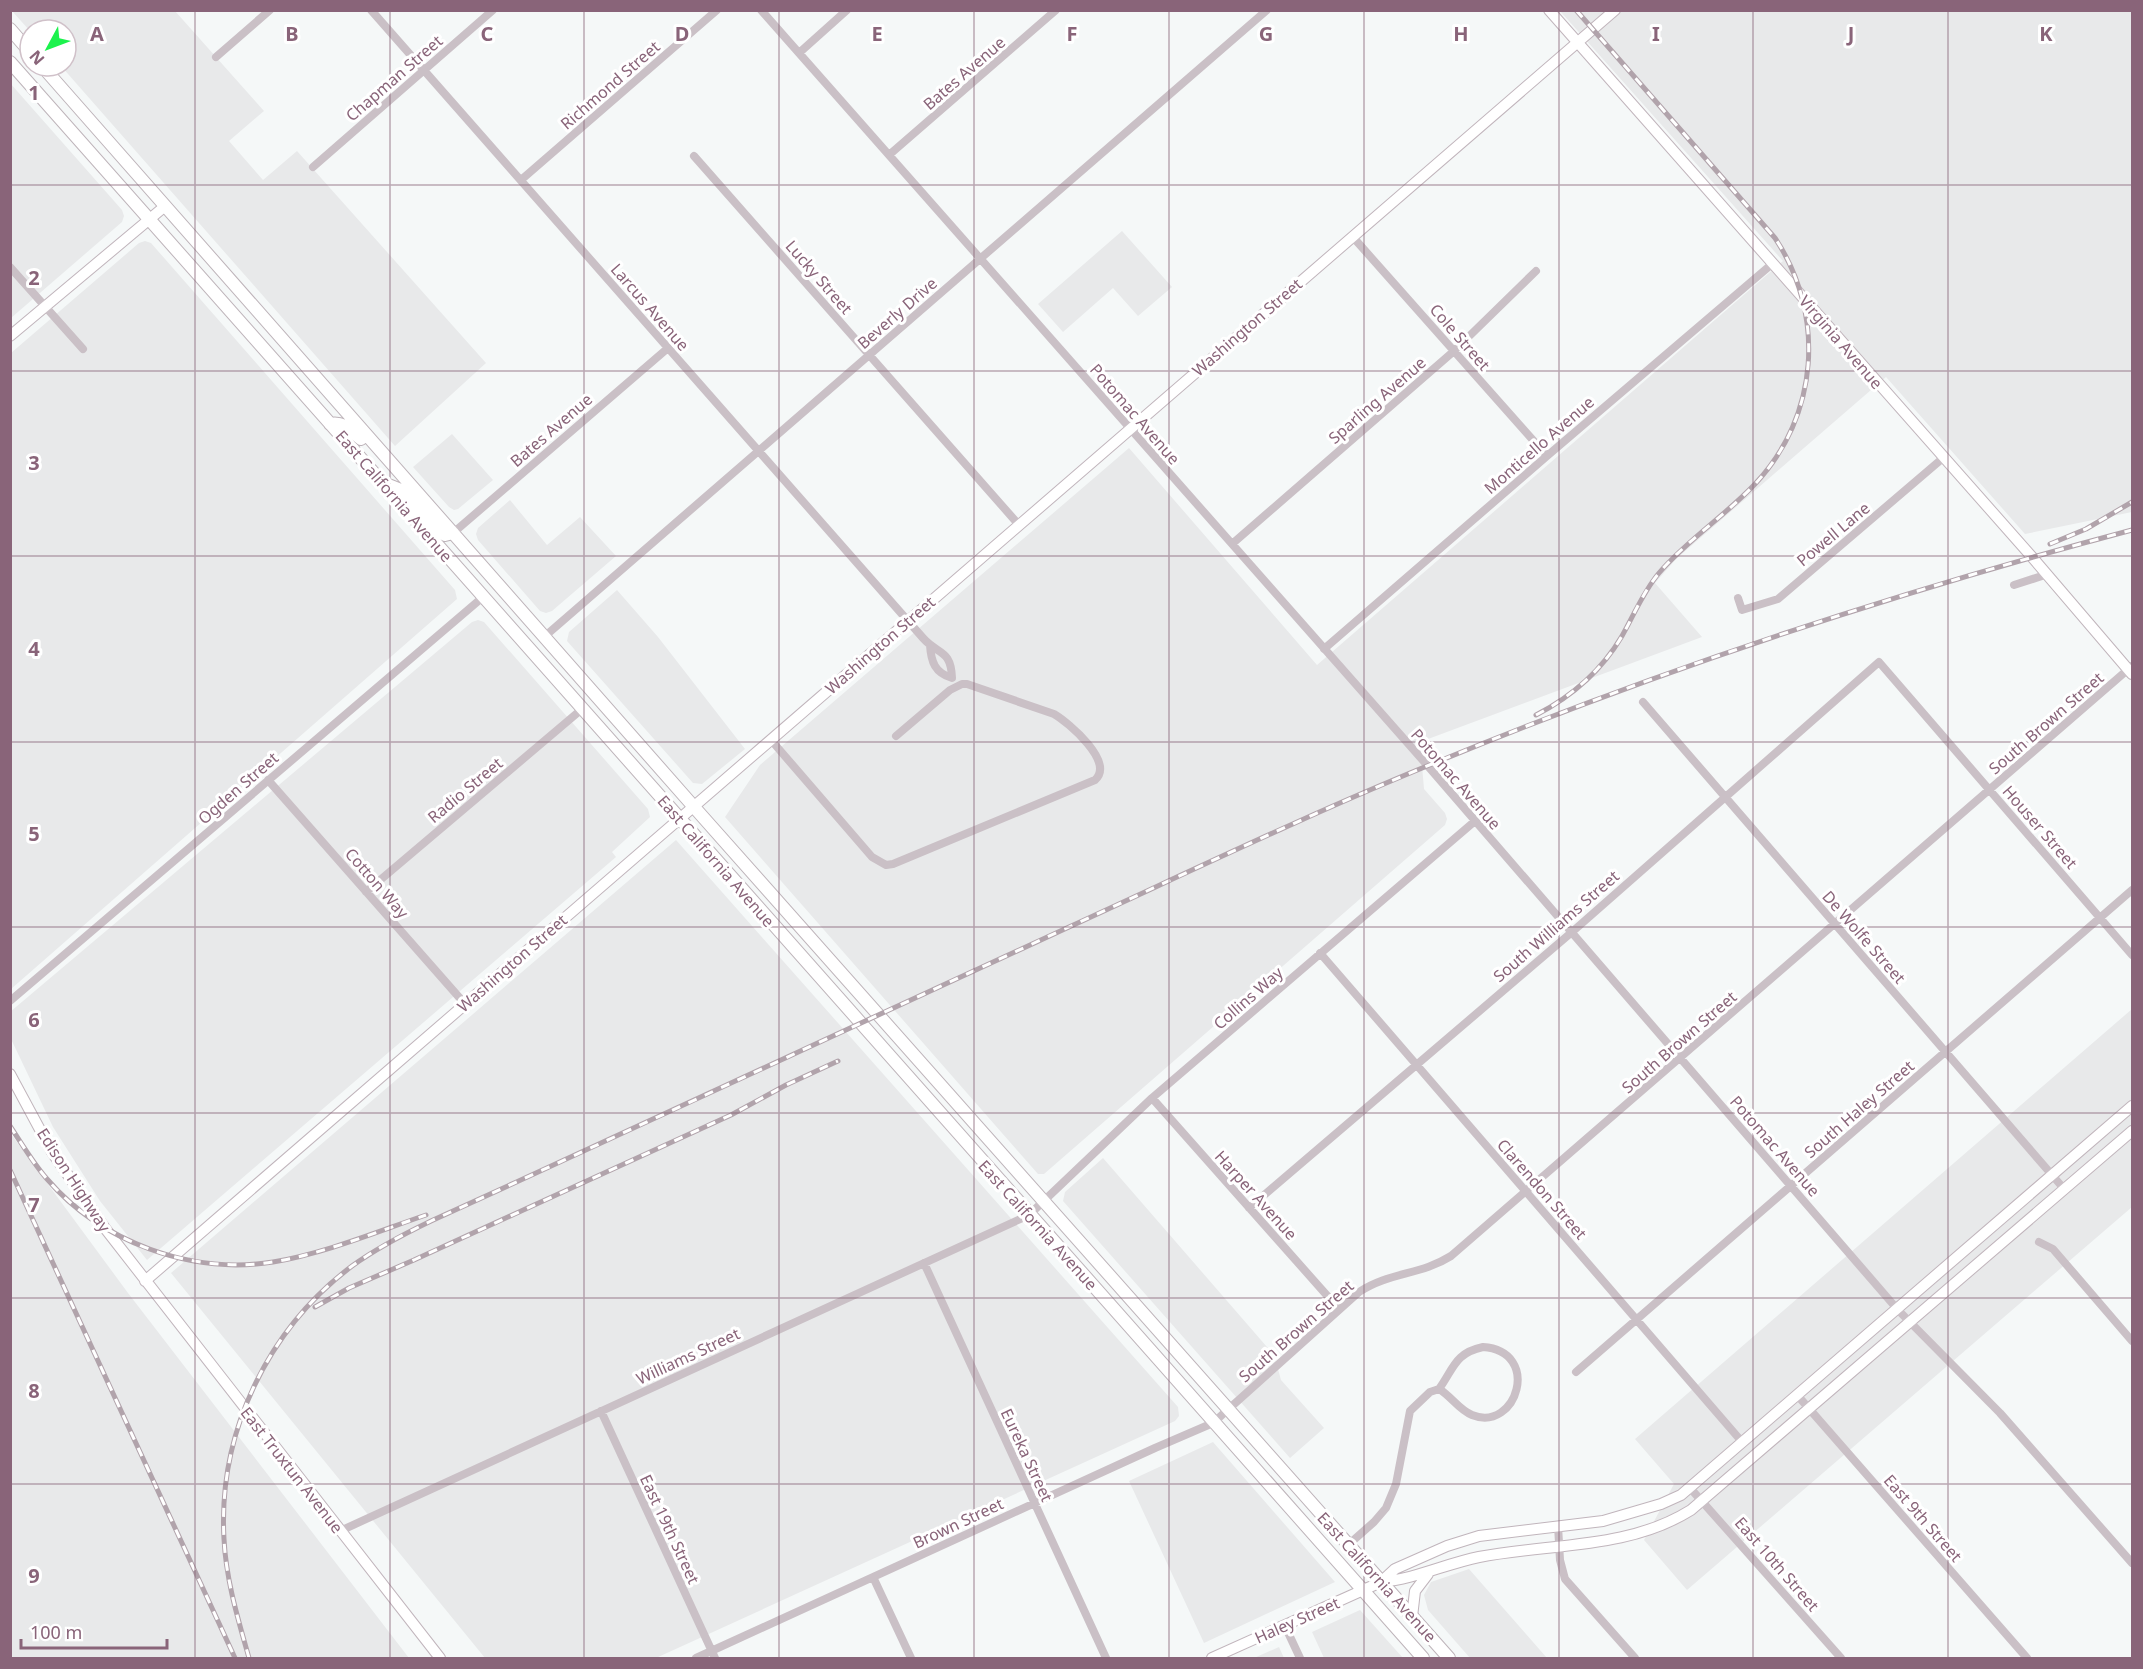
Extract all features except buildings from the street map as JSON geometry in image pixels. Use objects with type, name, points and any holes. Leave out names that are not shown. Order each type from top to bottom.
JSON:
[{"type":"main road","name":"East California Avenue","points":[[10,62],[1423,1659]]},
{"type":"main road","name":"East California Avenue","points":[[52,78],[1449,1659]]},
{"type":"main road","points":[[330,424],[339,422],[346,426],[401,474]]},
{"type":"main road","points":[[382,482],[401,490],[436,529],[445,535],[453,533]]},
{"type":"street","name":"Larcus Avenue","points":[[371,10],[930,645],[942,652],[949,661],[956,686]]},
{"type":"street","name":"Chapman Street","points":[[314,167],[493,10]]},
{"type":"street","name":"Richmond Street","points":[[521,180],[717,10]]},
{"type":"street","name":"Potomac Avenue","points":[[761,10],[1475,821],[1898,1310],[2000,1413],[2133,1563]]},
{"type":"street","points":[[798,53],[847,10]]},
{"type":"street","name":"Bates Avenue","points":[[889,155],[1056,10]]},
{"type":"street","name":"Beverly Drive","points":[[544,637],[1267,10]]},
{"type":"street","name":"Virginia Avenue","points":[[1549,10],[2131,670]]},
{"type":"street","name":"Washington Street","points":[[145,1281],[1615,10]]},
{"type":"street","points":[[216,57],[267,11]]},
{"type":"street","name":"Lucky Street","points":[[694,156],[1019,525]]},
{"type":"street","points":[[10,336],[164,207]]},
{"type":"street","name":"Cole Street","points":[[1352,236],[1547,456]]},
{"type":"street","name":"Monticello Avenue","points":[[1324,649],[1772,264]]},
{"type":"street","points":[[10,267],[82,349]]},
{"type":"street","name":"Sparling Avenue","points":[[1232,544],[1454,351],[1536,272]]},
{"type":"street","name":"Bates Avenue","points":[[453,533],[668,348]]},
{"type":"street","name":"Powell Lane","points":[[1738,598],[1742,610],[1778,598],[1943,458]]},
{"type":"street","points":[[2014,585],[2048,574]]},
{"type":"street","name":"Ogden Street","points":[[10,1001],[483,597]]},
{"type":"street","points":[[930,645],[935,668],[945,676],[952,678]]},
{"type":"street","name":"Houser Street","points":[[1879,662],[2133,955]]},
{"type":"street","name":"South Williams Street","points":[[1250,1208],[1572,932],[1879,662]]},
{"type":"street","name":"South Brown Street","points":[[1228,1409],[1359,1292],[1382,1279],[1425,1269],[1451,1256],[2131,670]]},
{"type":"street","points":[[771,740],[872,856],[886,865],[894,864],[1095,780],[1099,775],[1100,763],[1096,756],[1063,719],[967,684],[956,686],[942,696],[896,736]]},
{"type":"street","name":"De Wolfe Street","points":[[1643,702],[2065,1190]]},
{"type":"street","name":"Radio Street","points":[[366,892],[582,709]]},
{"type":"street","name":"Cotton Way","points":[[268,780],[465,1004]]},
{"type":"street","name":"Collins Way","points":[[1043,1201],[1152,1098],[1475,821]]},
{"type":"street","name":"South Haley Street","points":[[1576,1372],[2133,890]]},
{"type":"street","name":"Clarendon Street","points":[[1320,953],[1743,1443]]},
{"type":"street","name":"Edison Highway","points":[[10,1074],[52,1152],[145,1281]]},
{"type":"street","name":"Harper Avenue","points":[[1152,1098],[1339,1310]]},
{"type":"street","points":[[1381,1582],[1395,1569],[1479,1536],[1603,1521],[1671,1500],[1691,1489],[2133,1106]]},
{"type":"street","points":[[1381,1582],[1403,1580],[1476,1558],[1559,1545],[1596,1543],[1635,1535],[1675,1520],[1702,1501],[2133,1131]]},
{"type":"street","name":"Williams Street","points":[[340,1531],[1029,1215],[1043,1201]]},
{"type":"street","points":[[2039,1242],[2053,1250],[2133,1341]]},
{"type":"street","name":"Eureka Street","points":[[924,1263],[1106,1659]]},
{"type":"street","name":"East Truxtun Avenue","points":[[145,1281],[441,1659]]},
{"type":"street","points":[[1348,1545],[1386,1508],[1396,1484],[1410,1411],[1430,1392],[1439,1389],[1457,1360],[1469,1351],[1483,1347],[1497,1349],[1516,1369],[1518,1376],[1517,1393],[1505,1409],[1489,1417],[1479,1418],[1470,1415],[1439,1389]]},
{"type":"street","name":"East 9th Street","points":[[1798,1396],[2027,1659]]},
{"type":"street","name":"Brown Street","points":[[696,1659],[713,1655],[873,1577],[1213,1423],[1228,1409]]},
{"type":"street","name":"East 19th Street","points":[[601,1411],[713,1655]]},
{"type":"street","name":"East 10th Street","points":[[1691,1489],[1841,1659]]},
{"type":"street","points":[[1558,1526],[1560,1560],[1565,1579],[1635,1659]]},
{"type":"street","points":[[1412,1617],[1415,1591],[1420,1582],[1431,1572]]},
{"type":"street","points":[[873,1577],[910,1659]]},
{"type":"street","name":"Haley Street","points":[[1212,1659],[1381,1582]]},
{"type":"street","points":[[1285,1626],[1300,1659]]},
{"type":"shaded area","points":[[12,11],[175,11],[264,111],[229,141],[263,180],[297,151],[486,363],[395,446],[72,78],[78,78],[78,18],[18,18]]},
{"type":"shaded area","points":[[1560,11],[2132,11],[2132,512],[2025,534],[1886,377],[1676,559],[1655,583],[1702,637],[1420,742],[1424,789],[1445,813],[1447,819],[1445,825],[1044,1174],[1038,1174],[725,817],[760,765],[1129,448],[1317,665],[1783,261]]},
{"type":"shaded area","points":[[10,83],[122,210],[124,216],[122,222],[11,318]]},
{"type":"shaded area","points":[[1122,231],[1172,287],[1138,316],[1113,288],[1063,332],[1038,304]]},
{"type":"shaded area","points":[[145,241],[151,243],[455,590],[457,599],[11,989],[11,353],[139,243]]},
{"type":"shaded area","points":[[452,434],[493,480],[454,510],[413,467]]},
{"type":"shaded area","points":[[510,500],[547,545],[580,517],[616,556],[552,611],[546,613],[540,611],[478,540],[476,534],[478,528]]},
{"type":"shaded area","points":[[617,590],[658,637],[745,749],[702,784],[693,783],[567,641],[569,632]]},
{"type":"shaded area","points":[[478,620],[484,622],[648,809],[650,817],[612,852],[616,857],[147,1260],[100,1201],[53,1127],[11,1039],[10,1012],[472,622]]},
{"type":"shaded area","points":[[676,840],[1178,1407],[1179,1416],[1175,1421],[656,1658],[485,1658],[171,1273]]},
{"type":"shaded area","points":[[2132,1009],[2132,1207],[1687,1590],[1644,1540],[1674,1484],[1635,1439]]},
{"type":"shaded area","points":[[11,1134],[128,1293],[409,1658],[11,1658]]},
{"type":"shaded area","points":[[1103,1158],[1274,1355],[1281,1380],[1324,1428],[1290,1458],[1063,1201],[1065,1192]]},
{"type":"shaded area","points":[[1213,1442],[1335,1582],[1204,1643],[1129,1481]]},
{"type":"shaded area","points":[[1469,1569],[1547,1658],[1470,1658],[1428,1610],[1424,1595],[1431,1582]]},
{"type":"shaded area","points":[[1360,1610],[1403,1658],[1324,1658],[1312,1632]]},
{"type":"shaded area","points":[[1279,1647],[1284,1658],[1254,1658]]},
{"type":"railway","points":[[1536,715],[1585,682],[1614,648],[1653,580],[1670,561],[1743,496],[1776,457],[1792,428],[1803,397],[1808,364],[1808,332],[1802,299],[1791,268],[1775,238],[1576,10]]},
{"type":"railway","points":[[2050,544],[2086,529],[2132,502]]},
{"type":"railway","points":[[249,1658],[230,1584],[224,1539],[224,1499],[239,1423],[254,1387],[273,1353],[295,1321],[322,1292],[352,1266],[381,1247],[431,1221],[1249,844],[1432,764],[1604,697],[1778,635],[1954,580],[2132,530]]},
{"type":"railway","points":[[315,1307],[349,1288],[731,1115],[786,1085],[838,1061]]},
{"type":"railway","points":[[10,1126],[42,1173],[69,1201],[94,1220],[121,1236],[150,1249],[180,1258],[242,1265],[273,1262],[332,1248],[426,1215]]},
{"type":"railway","points":[[10,1170],[235,1658]]}]
